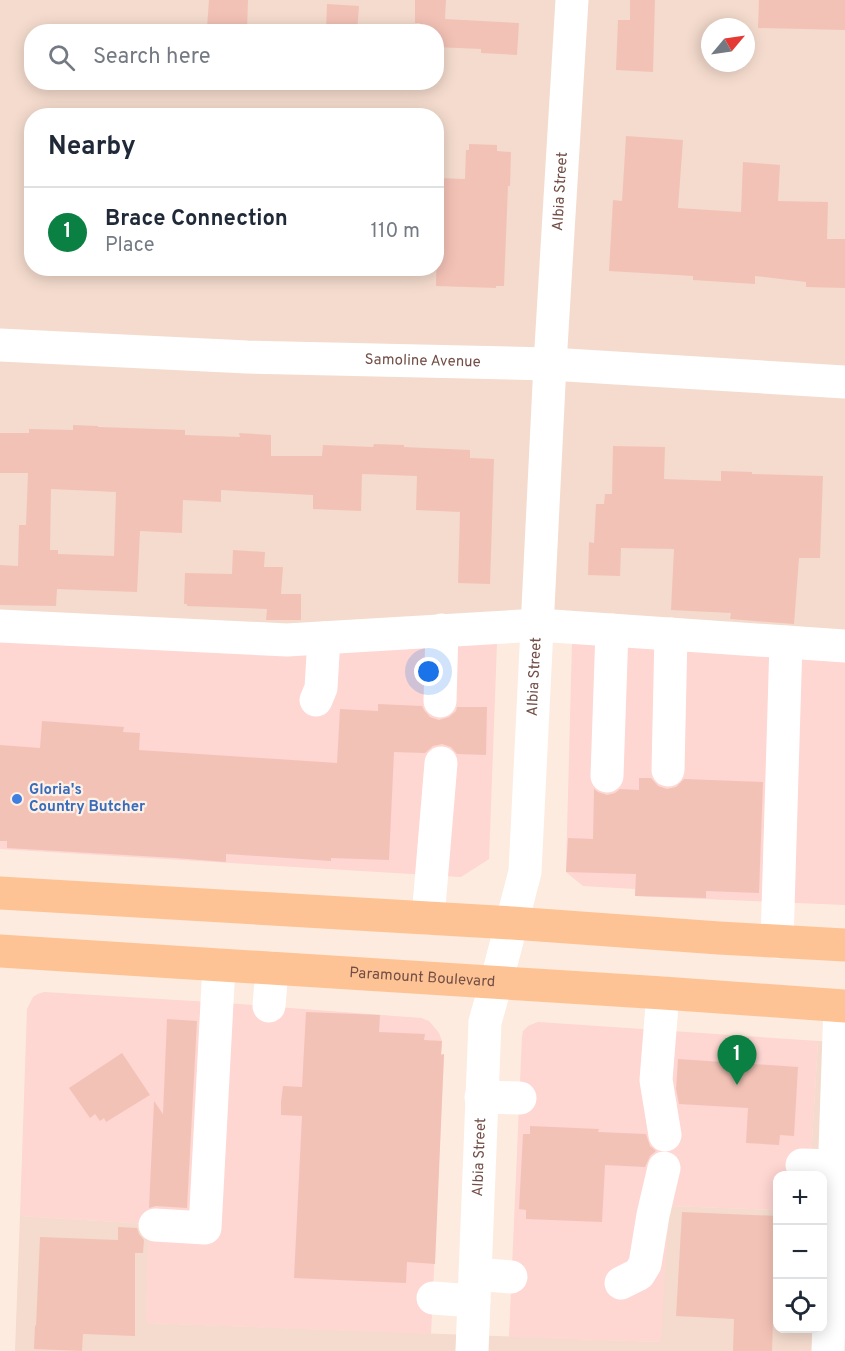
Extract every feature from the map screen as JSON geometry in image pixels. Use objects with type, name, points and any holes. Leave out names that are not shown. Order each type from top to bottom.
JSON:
[{"type":"main road","points":[[0,893],[845,945]]},
{"type":"main road","name":"Paramount Boulevard","points":[[0,951],[843,1006]]},
{"type":"street","name":"Albia Street","points":[[472,1351],[485,1022],[525,872],[550,364],[572,0]]},
{"type":"street","name":"Samoline Avenue","points":[[0,345],[247,357],[550,364],[845,382]]},
{"type":"street","points":[[0,626],[275,639],[538,625],[845,646]]},
{"type":"street","points":[[440,701],[442,630]]},
{"type":"street","points":[[607,776],[612,630]]},
{"type":"street","points":[[668,770],[672,634]]},
{"type":"street","points":[[316,700],[321,688],[324,638]]},
{"type":"street","points":[[777,942],[786,642]]},
{"type":"street","points":[[428,918],[441,763]]},
{"type":"street","points":[[155,1225],[205,1228],[219,965]]},
{"type":"street","points":[[269,1006],[272,968]]},
{"type":"street","points":[[663,993],[656,1080],[665,1135]]},
{"type":"street","points":[[828,1351],[838,1271],[835,1166],[843,1006]]},
{"type":"street","points":[[482,1097],[520,1098]]},
{"type":"street","points":[[802,1165],[835,1166]]},
{"type":"street","points":[[621,1283],[639,1274],[645,1264],[664,1168]]},
{"type":"street","points":[[433,1298],[511,1277]]},
{"type":"shaded area","points":[[0,0],[845,0],[845,631],[300,627],[0,614]]},
{"type":"shaded area","points":[[0,641],[497,642],[489,859],[461,877],[0,849]]},
{"type":"shaded area","points":[[572,643],[845,660],[845,905],[635,896],[635,889],[583,886],[566,872]]},
{"type":"shaded area","points":[[44,992],[226,1003],[421,1018],[429,1021],[439,1033],[442,1041],[441,1054],[444,1054],[431,1334],[146,1323],[148,1224],[20,1216],[27,1009],[33,997]]},
{"type":"shaded area","points":[[538,1022],[818,1041],[810,1171],[773,1171],[773,1210],[669,1206],[661,1342],[509,1337],[522,1037],[523,1031]]},
{"type":"shaded area","points":[[818,1041],[845,1042],[845,1351],[15,1351],[20,1216],[149,1224],[146,1323],[660,1342],[669,1206],[773,1210],[773,1333],[827,1333],[827,1171],[810,1171]]},
{"type":"building","points":[[209,0],[248,0],[247,24],[207,24]]},
{"type":"building","points":[[415,0],[446,0],[445,19],[519,23],[517,55],[481,53],[481,49],[444,47],[444,24],[415,23]]},
{"type":"building","points":[[630,0],[655,0],[653,72],[616,70],[618,20],[630,20]]},
{"type":"building","points":[[759,0],[845,0],[845,30],[758,28]]},
{"type":"building","points":[[327,4],[359,6],[358,24],[326,24]]},
{"type":"building","points":[[626,136],[683,140],[678,208],[741,212],[743,162],[780,165],[778,201],[828,202],[827,239],[845,239],[845,288],[806,287],[806,282],[755,276],[755,284],[693,280],[693,276],[609,271],[613,200],[622,201]]},
{"type":"building","points":[[469,144],[497,145],[497,151],[511,152],[504,286],[496,286],[496,288],[436,286],[436,276],[444,276],[444,178],[465,179],[466,150],[469,150]]},
{"type":"building","points":[[73,425],[185,430],[185,435],[240,437],[239,433],[271,435],[271,456],[322,456],[323,445],[373,447],[374,444],[404,445],[404,447],[470,450],[470,458],[494,459],[490,584],[458,583],[460,512],[416,510],[417,476],[362,474],[361,511],[313,509],[313,495],[221,490],[221,502],[183,500],[182,533],[140,531],[137,592],[57,589],[56,606],[0,605],[0,565],[18,566],[19,525],[26,525],[28,473],[0,473],[0,433],[29,433],[29,429],[73,430]],"holes":[[[51,489],[116,492],[114,556],[58,554],[58,550],[50,550]]]},
{"type":"building","points":[[613,446],[665,447],[664,479],[721,481],[721,471],[823,476],[820,558],[799,558],[794,624],[730,619],[731,613],[671,610],[674,549],[621,548],[620,576],[588,575],[589,542],[594,543],[596,504],[604,504],[605,494],[612,494]]},
{"type":"building","points":[[233,550],[265,552],[264,567],[283,567],[281,594],[301,594],[301,620],[266,620],[267,609],[187,606],[184,604],[185,573],[232,574]]},
{"type":"building","points":[[378,704],[422,706],[430,717],[439,720],[449,717],[457,707],[487,707],[486,755],[457,754],[451,747],[442,744],[433,746],[425,753],[394,752],[389,860],[331,858],[331,861],[226,854],[226,862],[7,848],[7,841],[0,841],[0,745],[40,748],[42,721],[124,727],[123,732],[140,733],[139,750],[337,763],[340,709],[378,711]]},
{"type":"building","points":[[639,778],[651,778],[658,786],[667,789],[676,787],[684,779],[763,782],[759,893],[706,891],[706,898],[635,896],[636,874],[566,872],[568,838],[593,839],[594,789],[607,795],[620,789],[639,790]]},
{"type":"building","points":[[306,1012],[380,1015],[379,1032],[425,1034],[424,1040],[442,1041],[441,1055],[444,1054],[435,1264],[407,1262],[406,1283],[294,1278],[302,1116],[281,1115],[281,1102],[283,1086],[302,1087]]},
{"type":"building","points":[[167,1019],[197,1021],[187,1208],[156,1206],[149,1208],[154,1101],[163,1114]]},
{"type":"building","points":[[122,1053],[150,1095],[106,1122],[104,1118],[100,1121],[95,1114],[90,1118],[69,1088]]},
{"type":"building","points":[[678,1059],[798,1067],[794,1136],[780,1135],[779,1145],[746,1143],[748,1108],[679,1104],[676,1089]]},
{"type":"building","points":[[530,1126],[646,1134],[650,1146],[656,1151],[650,1156],[645,1167],[605,1165],[602,1222],[526,1219],[526,1210],[519,1209],[523,1134],[530,1134]]},
{"type":"building","points":[[682,1212],[773,1216],[772,1351],[733,1351],[734,1319],[676,1316]]},
{"type":"building","points":[[118,1227],[137,1228],[144,1240],[143,1253],[135,1253],[135,1336],[83,1334],[82,1351],[34,1349],[40,1237],[118,1240]]},
{"type":"place","name":"Gloria's Country Butcher","points":[[17,799]]},
{"type":"place","name":"Brace Connection","points":[[737,1085]]}]
